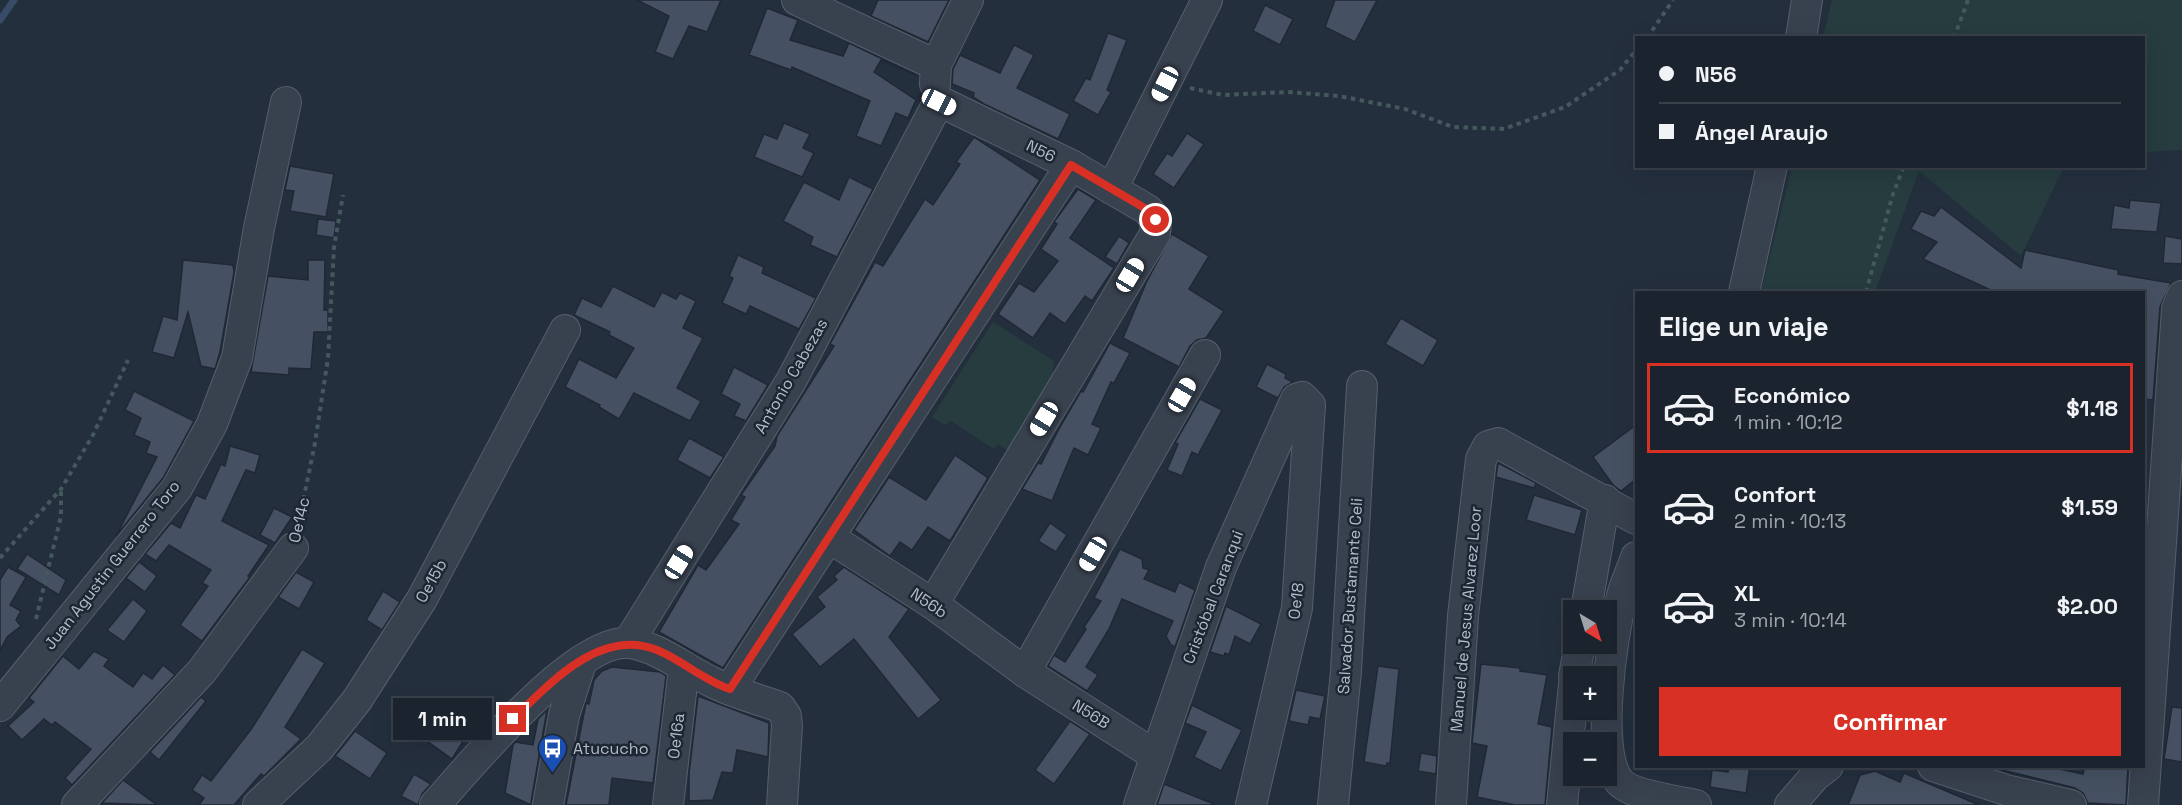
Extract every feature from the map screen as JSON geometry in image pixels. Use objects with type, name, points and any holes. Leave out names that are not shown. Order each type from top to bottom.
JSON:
[{"type":"street","points":[[796,0],[936,65]]},
{"type":"street","points":[[939,102],[935,83],[936,65],[968,0]]},
{"type":"street","points":[[1112,189],[1207,0]]},
{"type":"street","points":[[1801,36],[1807,0]]},
{"type":"street","name":"Juan Agustin Guerrero Toro","points":[[0,706],[177,488],[212,424],[237,358],[259,228],[286,102]]},
{"type":"street","name":"N56","points":[[933,604],[1155,234],[1156,220],[1148,210],[1071,165],[939,102]]},
{"type":"street","name":"Antonio Cabezas","points":[[628,643],[791,381],[939,102]]},
{"type":"street","points":[[730,689],[1071,165]]},
{"type":"street","points":[[1744,291],[1772,168]]},
{"type":"street","points":[[2143,805],[2173,519],[2178,302],[2182,296]]},
{"type":"street","name":"Oe15b","points":[[258,805],[319,748],[357,700],[416,608],[566,330]]},
{"type":"street","points":[[1025,672],[1205,356]]},
{"type":"street","name":"Salvador Bustamante Celi","points":[[1333,805],[1346,671],[1362,387]]},
{"type":"street","name":"Cristóbal Caranqui","points":[[1139,805],[1221,567],[1296,399],[1302,397]]},
{"type":"street","name":"Oe18","points":[[1251,805],[1298,608],[1310,405],[1302,397]]},
{"type":"street","name":"Manuel de Jesus Alvarez Loor","points":[[1451,805],[1463,616],[1481,459],[1488,446],[1498,442],[1605,500]]},
{"type":"street","points":[[1588,600],[1605,500],[1635,518]]},
{"type":"street","name":"N56b","points":[[830,538],[933,604],[1025,672]]},
{"type":"street","name":"Oe14c","points":[[77,805],[202,671],[293,548]]},
{"type":"street","points":[[1635,560],[1623,594],[1614,641],[1605,725],[1611,764],[1619,781],[1630,789],[1696,805]]},
{"type":"street","points":[[435,805],[542,691],[582,660],[609,645],[628,643],[657,650],[684,667],[730,689],[780,707],[786,716],[787,726],[782,805]]},
{"type":"street","points":[[548,805],[564,715],[582,660]]},
{"type":"street","name":"Oe16a","points":[[668,805],[684,667]]},
{"type":"street","name":"N56B","points":[[1025,672],[1156,756]]},
{"type":"street","points":[[1562,805],[1570,720]]},
{"type":"street","points":[[1791,805],[1815,776],[1825,768]]},
{"type":"street","points":[[1939,768],[2006,789],[2071,805]]},
{"type":"path","points":[[1648,36],[1673,0]]},
{"type":"path","points":[[1955,36],[1968,0]]},
{"type":"path","points":[[1165,84],[1223,95],[1288,92],[1339,96],[1405,109],[1453,127],[1504,129],[1565,107],[1620,70],[1635,51]]},
{"type":"path","points":[[1866,291],[1887,215],[1903,168]]},
{"type":"path","name":"Oe14c","points":[[293,548],[315,443],[328,358],[334,247],[343,195]]},
{"type":"path","points":[[0,558],[61,489],[93,435],[128,360]]},
{"type":"path","points":[[34,627],[61,516],[61,489]]},
{"type":"green space","points":[[1832,0],[2182,0],[2182,150],[2145,152],[2145,36],[1823,36]]},
{"type":"green space","points":[[1792,168],[2064,168],[2021,256],[1919,171],[1875,291],[1761,291]]},
{"type":"green space","points":[[993,322],[1054,361],[1052,383],[1007,450],[998,444],[994,449],[951,421],[945,425],[932,417]]},
{"type":"building","points":[[637,0],[721,0],[707,32],[689,26],[673,59],[655,52],[669,16]]},
{"type":"building","points":[[878,0],[949,0],[928,42],[871,16]]},
{"type":"building","points":[[1335,0],[1377,0],[1355,42],[1325,27]]},
{"type":"building","points":[[1265,5],[1293,19],[1280,45],[1253,31]]},
{"type":"building","points":[[767,8],[798,20],[790,40],[843,56],[849,43],[918,76],[881,60],[874,72],[916,100],[908,118],[896,113],[881,146],[856,136],[870,101],[792,67],[791,70],[749,55]]},
{"type":"building","points":[[1108,33],[1127,40],[1107,90],[1111,92],[1098,115],[1073,101],[1086,78],[1090,80]]},
{"type":"building","points":[[1014,45],[1034,55],[1017,88],[1070,114],[1058,139],[984,104],[973,97],[974,93],[952,84],[953,69],[960,55],[1000,73]]},
{"type":"building","points":[[784,123],[810,134],[803,148],[814,153],[802,177],[754,157],[764,134],[777,139]]},
{"type":"building","points":[[1187,133],[1204,144],[1174,188],[1153,174],[1167,153],[1172,156]]},
{"type":"building","points":[[974,137],[1040,180],[723,668],[659,632],[698,565],[706,570],[739,524],[731,520],[745,497],[741,495],[775,446],[777,436],[834,346],[830,344],[875,262],[883,266],[925,199],[933,205],[960,164],[956,162]]},
{"type":"building","points":[[290,166],[334,174],[326,217],[290,211],[294,191],[285,190]]},
{"type":"building","points":[[849,177],[873,189],[837,257],[810,245],[813,237],[783,221],[804,182],[839,200]]},
{"type":"building","points":[[1078,189],[1096,200],[1070,238],[1114,268],[1092,301],[1085,296],[1065,324],[1050,313],[1033,338],[998,314],[1019,283],[1034,292],[1058,261],[1041,249],[1057,224],[1054,222]]},
{"type":"building","points":[[2130,200],[2161,203],[2157,232],[2111,229],[2114,205],[2129,208]]},
{"type":"building","points":[[1941,207],[2021,268],[2025,250],[2118,270],[2118,274],[2171,283],[2160,307],[2153,400],[2145,399],[2145,291],[1993,291],[1923,259],[1937,242],[1911,229],[1921,211],[1934,216]]},
{"type":"building","points":[[318,219],[336,221],[334,238],[316,235]]},
{"type":"building","points":[[1172,234],[1209,256],[1189,289],[1224,311],[1206,338],[1197,340],[1190,346],[1179,367],[1123,338],[1146,283]]},
{"type":"building","points":[[1119,236],[1129,243],[1117,264],[1105,257]]},
{"type":"building","points":[[2165,236],[2182,239],[2182,264],[2163,263]]},
{"type":"building","points":[[738,255],[764,267],[762,273],[816,298],[799,329],[750,306],[746,314],[722,303],[733,278],[729,276]]},
{"type":"building","points":[[183,260],[233,265],[234,272],[215,369],[201,366],[188,312],[174,358],[152,352],[163,316],[177,320]]},
{"type":"building","points":[[308,260],[325,260],[324,310],[328,310],[328,332],[314,332],[311,369],[289,368],[289,375],[251,372],[268,276],[308,280]]},
{"type":"building","points":[[613,286],[654,307],[662,292],[676,299],[680,293],[696,301],[683,328],[703,338],[677,388],[701,401],[690,421],[634,393],[619,419],[599,407],[600,405],[565,387],[579,359],[616,378],[634,348],[609,335],[610,332],[574,315],[582,298],[601,307]]},
{"type":"building","points":[[1401,318],[1438,340],[1423,366],[1385,344]]},
{"type":"building","points":[[1110,343],[1130,353],[1114,383],[1111,382],[1092,424],[1101,428],[1088,455],[1074,448],[1052,501],[1022,489],[1038,463],[1041,464],[1060,427],[1081,391],[1083,392]]},
{"type":"building","points":[[1267,364],[1286,374],[1285,378],[1293,382],[1284,387],[1278,398],[1256,387]]},
{"type":"building","points":[[734,367],[768,385],[746,421],[734,416],[740,404],[721,394]]},
{"type":"building","points":[[134,391],[194,421],[163,478],[116,536],[157,457],[146,453],[150,442],[134,435],[141,418],[125,410]]},
{"type":"building","points":[[1200,399],[1222,410],[1198,455],[1192,452],[1182,476],[1167,470],[1178,444],[1175,443]]},
{"type":"building","points":[[1635,426],[1635,480],[1621,491],[1613,485],[1593,457]]},
{"type":"building","points":[[689,438],[724,457],[710,478],[677,460]]},
{"type":"building","points":[[230,446],[260,455],[255,473],[246,470],[222,521],[269,545],[248,576],[250,577],[202,641],[180,625],[208,586],[202,583],[211,570],[169,545],[156,561],[145,554],[171,523],[180,528],[196,495],[205,499],[221,464],[225,466]]},
{"type":"building","points":[[955,455],[988,478],[950,541],[928,527],[912,550],[900,542],[890,556],[854,530],[889,477],[926,500]]},
{"type":"building","points":[[1498,463],[1536,483],[1534,488],[1496,477]]},
{"type":"building","points":[[1534,495],[1582,510],[1575,535],[1526,520]]},
{"type":"building","points":[[274,508],[292,517],[275,543],[260,535]]},
{"type":"building","points":[[1050,523],[1067,535],[1056,552],[1038,541]]},
{"type":"building","points":[[1120,549],[1142,559],[1143,568],[1149,570],[1144,579],[1175,592],[1179,582],[1195,590],[1175,647],[1171,645],[1166,636],[1173,621],[1122,599],[1109,629],[1086,667],[1098,675],[1087,691],[1048,666],[1054,655],[1065,662],[1086,629],[1084,627],[1101,601],[1094,598]]},
{"type":"building","points":[[27,554],[66,580],[59,595],[17,569]]},
{"type":"building","points":[[139,562],[157,576],[145,592],[126,578]]},
{"type":"building","points":[[8,567],[26,577],[10,605],[21,611],[16,620],[21,626],[7,637],[0,651],[0,580]]},
{"type":"building","points":[[844,567],[909,609],[889,637],[941,700],[918,719],[854,639],[820,667],[792,634],[825,607],[817,597],[837,580],[834,576]]},
{"type":"building","points":[[296,572],[314,582],[299,609],[278,597]]},
{"type":"building","points":[[383,591],[400,602],[382,630],[366,620]]},
{"type":"building","points":[[133,599],[147,611],[124,642],[107,630]]},
{"type":"building","points":[[1226,606],[1261,624],[1250,644],[1235,636],[1229,655],[1225,653],[1224,656],[1210,652]]},
{"type":"building","points":[[302,649],[325,663],[285,727],[301,739],[264,776],[261,774],[234,805],[199,805],[204,798],[192,790],[202,775],[211,781],[252,728]]},
{"type":"building","points":[[94,651],[109,659],[104,666],[133,687],[143,673],[152,679],[163,665],[175,675],[72,785],[65,778],[91,749],[55,722],[52,725],[44,719],[22,740],[8,726],[34,702],[29,698],[63,656],[79,669]]},
{"type":"building","points":[[1481,664],[1520,668],[1520,671],[1547,675],[1538,724],[1552,727],[1545,805],[1515,805],[1477,797],[1487,746],[1472,743]]},
{"type":"building","points":[[1378,666],[1399,669],[1390,763],[1386,766],[1364,762]]},
{"type":"building","points":[[612,667],[660,672],[666,676],[653,783],[612,778],[609,805],[566,805],[586,703],[589,704],[594,680],[602,671]]},
{"type":"building","points":[[1296,690],[1325,696],[1320,719],[1310,717],[1308,725],[1289,721]]},
{"type":"building","points":[[698,696],[769,723],[768,757],[737,750],[733,773],[722,772],[713,800],[689,801],[689,774]]},
{"type":"building","points":[[201,697],[206,701],[159,760],[150,752]]},
{"type":"building","points":[[1192,705],[1242,730],[1221,771],[1194,757],[1206,732],[1185,723]]},
{"type":"building","points":[[2172,707],[2182,708],[2182,762],[2164,759]]},
{"type":"building","points":[[547,710],[531,805],[505,793],[513,745],[515,742],[533,745],[538,719]]},
{"type":"building","points":[[446,717],[467,735],[452,759],[427,741]]},
{"type":"building","points":[[1070,721],[1090,734],[1054,784],[1035,770]]},
{"type":"building","points":[[355,731],[387,753],[370,779],[335,756]]},
{"type":"building","points":[[1421,753],[1437,756],[1436,774],[1418,771]]},
{"type":"building","points":[[1729,768],[1750,768],[1746,793],[1710,787],[1712,770],[1728,772]]},
{"type":"building","points":[[1994,768],[2055,768],[2083,774],[2084,768],[2128,768],[2126,805],[2088,803],[2083,793],[2075,788]]},
{"type":"building","points":[[1875,771],[1900,782],[1904,773],[1979,805],[1848,805],[1860,775]]},
{"type":"building","points":[[414,774],[431,784],[422,794],[418,805],[401,796]]},
{"type":"building","points":[[123,780],[157,805],[102,803]]},
{"type":"building","points":[[1164,784],[1214,804],[1214,805],[1157,805]]},
{"type":"waterway","points":[[0,20],[14,0]]},
{"type":"place","name":"Atucucho","points":[[552,774]]},
{"type":"route","points":[[513,719],[542,691],[582,660],[609,645],[628,643],[657,650],[713,683],[730,689],[1071,165],[1148,210],[1156,220]]}]
